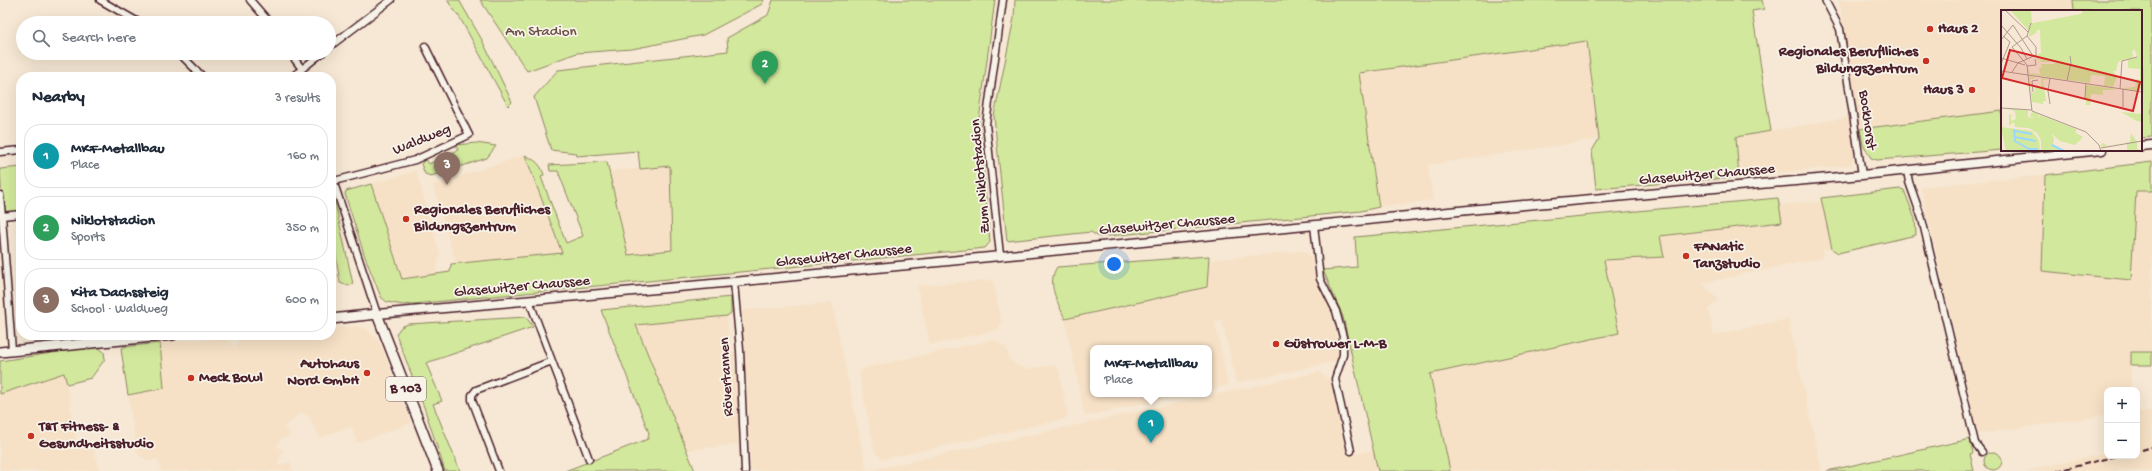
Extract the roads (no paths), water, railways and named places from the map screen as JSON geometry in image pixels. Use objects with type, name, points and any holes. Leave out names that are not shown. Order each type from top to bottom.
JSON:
[{"type":"main road","points":[[2142,146],[2152,145]]},
{"type":"main road","name":"Glasewitzer Chaussee","points":[[377,314],[734,282],[1314,225],[1907,171],[2093,151]]},
{"type":"main road","points":[[336,318],[377,314]]},
{"type":"main road","name":"B 103","points":[[377,314],[438,471]]},
{"type":"main road","points":[[0,352],[101,340]]},
{"type":"street","points":[[100,0],[128,16]]},
{"type":"street","points":[[250,0],[264,16]]},
{"type":"street","name":"Zum Niklotstadion","points":[[1000,255],[986,124],[1002,0]]},
{"type":"street","name":"Bockhorst","points":[[1825,0],[1840,29],[1862,175]]},
{"type":"street","points":[[336,42],[388,1]]},
{"type":"street","name":"Waldweg","points":[[336,180],[415,160],[469,135],[425,46]]},
{"type":"street","points":[[186,60],[198,72]]},
{"type":"street","points":[[295,60],[302,69]]},
{"type":"street","points":[[298,72],[313,60]]},
{"type":"street","points":[[0,152],[16,150]]},
{"type":"street","points":[[1907,171],[1909,182],[1922,219],[1975,443],[1982,452]]},
{"type":"street","points":[[336,187],[377,314]]},
{"type":"street","points":[[0,195],[12,350]]},
{"type":"street","points":[[2,216],[16,215]]},
{"type":"street","points":[[1314,225],[1320,279],[1336,311],[1343,337],[1343,355],[1335,379],[1351,451]]},
{"type":"street","name":"Rövertannen","points":[[734,282],[740,350],[746,471]]},
{"type":"street","points":[[528,300],[589,459]]},
{"type":"street","points":[[498,471],[472,400],[472,394],[476,390],[552,361]]},
{"type":"railway","points":[[2142,450],[2152,447]]},
{"type":"railway","points":[[2057,471],[2105,459]]},
{"type":"place","name":"Haus 2","points":[[1930,29]]},
{"type":"place","name":"Regionales Beruflliches Bildungszentrum","points":[[1926,61]]},
{"type":"place","name":"Niklotstadion","points":[[765,84]]},
{"type":"place","name":"Haus 3","points":[[1972,90]]},
{"type":"place","name":"Kita Dachssteig","points":[[447,185]]},
{"type":"place","name":"Regionales Berufliches Bildungszentrum","points":[[406,219]]},
{"type":"place","name":"FANatic Tanzstudio","points":[[1686,256]]},
{"type":"place","name":"Güstrower L-M-B","points":[[1276,344]]},
{"type":"place","name":"Autohaus Nord GmbH","points":[[367,373]]},
{"type":"place","name":"Meck Bowl","points":[[191,378]]},
{"type":"place","name":"T&T Fitness- & Gesundheitsstudio","points":[[31,436]]},
{"type":"place","name":"MKF-Metallbau","points":[[1151,443]]},
{"type":"park label","name":"Am Stadion","points":[[541,32]]}]
